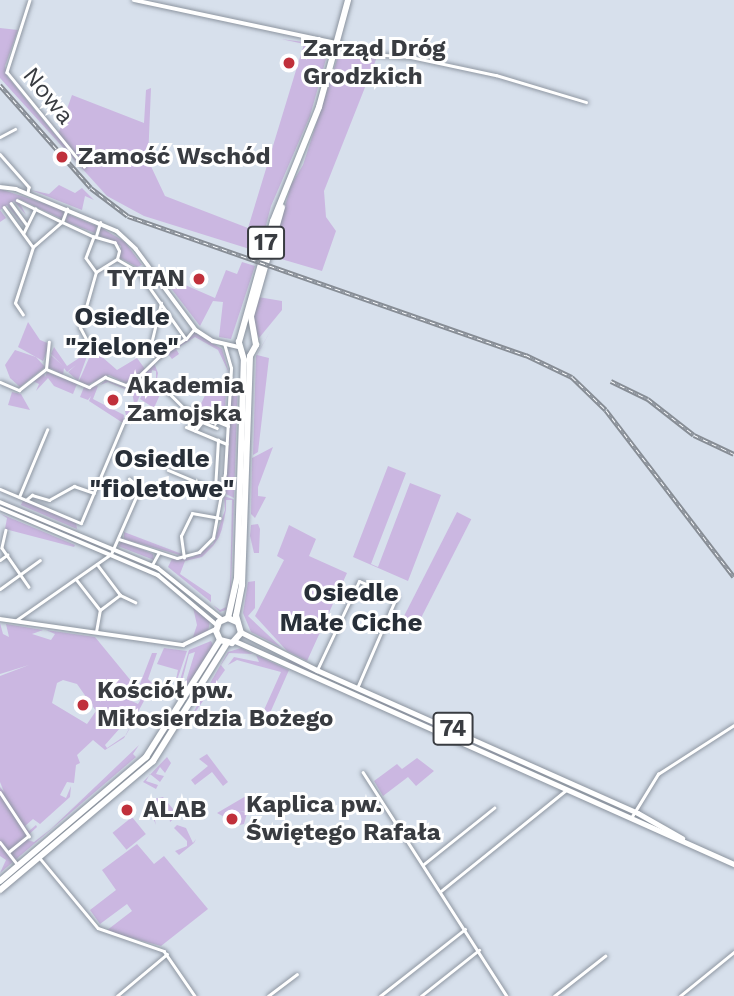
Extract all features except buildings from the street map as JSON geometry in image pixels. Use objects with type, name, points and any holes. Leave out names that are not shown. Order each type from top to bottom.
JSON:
[{"type":"highway","name":"17","points":[[132,775],[159,740],[220,628],[237,582],[241,344],[250,294],[317,113],[348,0]]},
{"type":"highway","name":"17","points":[[0,890],[37,855],[164,748],[231,642],[241,632],[237,622],[252,351],[256,345],[252,311],[292,175]]},
{"type":"highway","points":[[252,351],[241,344],[253,337]]},
{"type":"highway","points":[[231,642],[220,628],[237,622]]},
{"type":"highway","name":"17","points":[[0,881],[37,855]]},
{"type":"main road","name":"74","points":[[241,632],[317,670],[636,812],[697,848]]},
{"type":"main road","name":"74","points":[[231,642],[734,864]]},
{"type":"main road","points":[[486,753],[489,746]]},
{"type":"street","name":"Nowa","points":[[30,0],[7,72],[84,166]]},
{"type":"street","points":[[134,0],[336,43],[359,53],[411,57],[496,75],[586,102]]},
{"type":"street","points":[[0,137],[15,129]]},
{"type":"street","points":[[0,154],[29,187],[28,193]]},
{"type":"street","points":[[0,187],[28,193],[123,235],[147,263],[194,329],[224,344],[241,344]]},
{"type":"street","points":[[18,200],[95,237],[116,244],[117,259]]},
{"type":"street","points":[[11,203],[27,225]]},
{"type":"street","points":[[4,207],[33,247]]},
{"type":"street","points":[[23,234],[35,209]]},
{"type":"street","points":[[23,315],[15,303],[33,247],[62,222],[67,209]]},
{"type":"street","points":[[96,272],[86,258],[100,223]]},
{"type":"street","points":[[117,259],[138,271],[186,339]]},
{"type":"street","points":[[87,341],[80,328],[96,272],[117,259]]},
{"type":"street","points":[[138,271],[147,263]]},
{"type":"street","points":[[159,357],[150,344],[160,302],[168,293]]},
{"type":"street","points":[[46,369],[89,387],[104,377],[126,385],[159,357],[186,339],[194,329]]},
{"type":"street","points":[[0,382],[20,389],[46,369],[49,342]]},
{"type":"street","points":[[119,539],[158,554],[184,558],[209,544],[220,517],[227,444],[231,368],[224,344]]},
{"type":"street","points":[[137,378],[165,390],[182,407],[228,426]]},
{"type":"street","points":[[76,533],[124,421]]},
{"type":"street","points":[[195,431],[200,422],[217,428]]},
{"type":"street","points":[[186,427],[227,444]]},
{"type":"street","points":[[19,497],[47,430]]},
{"type":"street","points":[[215,489],[218,440]]},
{"type":"street","points":[[167,470],[223,493]]},
{"type":"street","points":[[15,621],[111,554],[140,488],[129,480]]},
{"type":"street","points":[[26,500],[32,495],[49,500],[74,485],[94,494]]},
{"type":"street","points":[[0,489],[81,523]]},
{"type":"street","points":[[0,502],[152,565],[220,628]]},
{"type":"street","points":[[0,508],[111,554],[173,584],[220,628]]},
{"type":"street","points":[[184,558],[181,537],[192,513],[220,517]]},
{"type":"street","points":[[6,530],[2,547],[29,587]]},
{"type":"street","points":[[152,565],[158,554]]},
{"type":"street","points":[[0,560],[7,555]]},
{"type":"street","points":[[0,589],[40,560]]},
{"type":"street","points":[[97,564],[120,595],[135,602]]},
{"type":"street","points":[[75,578],[100,610]]},
{"type":"street","points":[[317,670],[359,581],[397,597],[358,687]]},
{"type":"street","points":[[96,633],[100,610],[120,595]]},
{"type":"street","points":[[0,619],[183,645],[220,628]]},
{"type":"street","points":[[633,819],[659,774],[734,725]]},
{"type":"street","points":[[363,772],[507,996]]},
{"type":"street","points":[[441,891],[566,789]]},
{"type":"street","points":[[0,792],[29,836],[9,852]]},
{"type":"street","points":[[424,864],[494,808]]},
{"type":"street","points":[[0,842],[19,866]]},
{"type":"street","points":[[37,855],[98,928],[167,954],[195,996]]},
{"type":"street","points":[[380,996],[465,929]]},
{"type":"street","points":[[421,996],[479,950]]},
{"type":"street","points":[[680,996],[734,952]]},
{"type":"street","points":[[117,996],[167,954]]},
{"type":"street","points":[[554,996],[605,956]]},
{"type":"street","points":[[268,996],[297,974]]},
{"type":"shaded area","points":[[0,28],[18,30],[5,66],[7,76],[57,137],[72,95],[144,123],[146,90],[151,88],[148,160],[165,196],[248,228],[304,44],[281,39],[326,45],[328,52],[310,116],[271,206],[259,252],[144,216],[107,196],[0,78]]},
{"type":"shaded area","points":[[348,50],[377,57],[324,191],[326,217],[336,231],[322,271],[271,256],[291,185],[303,165],[339,53]]},
{"type":"shaded area","points":[[59,185],[75,193],[82,188],[94,200],[85,196],[82,210],[31,190],[49,194]]},
{"type":"shaded area","points":[[0,189],[65,210],[62,219],[17,198],[26,215],[14,201],[9,204],[25,227],[7,205],[0,210]]},
{"type":"shaded area","points":[[0,210],[6,218],[0,222]]},
{"type":"shaded area","points":[[67,214],[97,226],[95,233],[66,222]]},
{"type":"shaded area","points":[[100,227],[125,242],[142,265],[137,267],[120,258],[121,246],[100,236]]},
{"type":"shaded area","points":[[242,262],[255,266],[231,339],[219,337],[223,302],[213,301],[200,326],[160,274],[215,298],[226,270],[237,274]]},
{"type":"shaded area","points":[[258,297],[282,301],[282,310],[259,338],[252,324]]},
{"type":"shaded area","points":[[28,322],[40,340],[50,344],[43,361],[18,347]]},
{"type":"shaded area","points":[[271,330],[257,355],[269,358],[258,452],[253,455],[256,356]]},
{"type":"shaded area","points":[[194,332],[222,349],[229,373],[218,350],[195,337],[176,349],[179,354],[172,359],[168,354],[154,363]]},
{"type":"shaded area","points":[[86,346],[90,348],[78,381],[68,372],[76,365],[67,372],[64,368],[63,375],[48,367],[51,355],[63,366],[51,354],[54,347],[67,366],[82,356]]},
{"type":"shaded area","points":[[93,349],[117,370],[137,358],[145,369],[127,384],[109,375],[87,385],[79,381]]},
{"type":"shaded area","points":[[15,350],[36,357],[45,367],[20,387],[10,378],[5,365]]},
{"type":"shaded area","points":[[154,363],[158,373],[156,384],[156,371],[152,370],[150,381],[149,375],[146,380],[141,378]]},
{"type":"shaded area","points":[[44,372],[45,377],[47,372],[77,384],[73,394],[54,386],[48,378],[36,391],[39,384],[33,381]]},
{"type":"shaded area","points":[[106,380],[128,389],[137,381],[145,383],[128,424],[125,411],[134,403],[132,392],[108,382],[100,385]]},
{"type":"shaded area","points":[[238,380],[234,498],[224,493],[231,382]]},
{"type":"shaded area","points":[[224,383],[225,419],[199,408],[208,389],[216,392]]},
{"type":"shaded area","points":[[147,384],[162,390],[154,408],[140,399]]},
{"type":"shaded area","points":[[98,386],[93,399],[124,415],[123,423],[89,401],[91,396],[88,400],[80,397],[84,387]]},
{"type":"shaded area","points":[[12,392],[21,394],[30,410],[8,405]]},
{"type":"shaded area","points":[[273,447],[258,487],[258,496],[266,497],[255,518],[251,514],[252,458]]},
{"type":"shaded area","points":[[388,466],[406,473],[371,564],[378,567],[410,483],[441,495],[408,581],[353,557]]},
{"type":"shaded area","points":[[224,496],[234,500],[231,587],[226,610],[220,612],[213,605],[220,610],[226,607],[230,590],[232,500],[226,500],[226,510],[222,529],[213,546],[202,557],[185,561],[180,574],[211,595],[211,602],[168,567],[172,559],[193,557],[213,544],[225,510]]},
{"type":"shaded area","points":[[23,500],[76,522],[77,529],[21,505]]},
{"type":"shaded area","points":[[0,504],[106,548],[106,549],[68,535]]},
{"type":"shaded area","points":[[457,512],[471,519],[414,632],[399,625]]},
{"type":"shaded area","points":[[1,514],[75,545],[74,547],[5,529],[7,518]]},
{"type":"shaded area","points":[[258,524],[259,553],[254,553],[250,536],[251,525]]},
{"type":"shaded area","points":[[289,525],[316,539],[309,556],[347,573],[307,661],[287,651],[255,616],[284,560],[277,556]]},
{"type":"shaded area","points":[[124,532],[182,554],[183,556],[124,539]]},
{"type":"shaded area","points":[[122,541],[153,554],[154,560],[118,546]]},
{"type":"shaded area","points":[[255,581],[255,608],[248,616],[282,648],[251,632],[243,613],[248,582]]},
{"type":"shaded area","points":[[192,603],[210,620],[208,632],[192,640],[197,625]]},
{"type":"shaded area","points":[[0,623],[3,634],[9,637],[6,624],[43,630],[32,634],[51,640],[55,634],[46,630],[95,637],[132,682],[123,697],[138,704],[144,694],[145,699],[135,717],[129,718],[105,745],[107,748],[125,735],[124,738],[105,750],[93,740],[77,755],[80,763],[76,765],[74,783],[67,782],[60,795],[66,798],[71,786],[70,797],[40,824],[33,819],[25,826],[29,831],[36,825],[37,827],[24,839],[34,842],[51,829],[139,745],[133,754],[136,757],[0,873],[6,860],[0,856],[0,787],[4,792],[0,782],[0,676],[29,665],[0,674]],"holes":[[[63,680],[77,684],[96,711],[87,724],[52,703],[57,683]]]},
{"type":"shaded area","points":[[211,641],[214,647],[183,691],[195,652],[189,654],[180,689],[177,690],[189,650]]},
{"type":"shaded area","points":[[164,648],[187,651],[174,689],[178,670],[157,664]]},
{"type":"shaded area","points":[[241,648],[253,654],[229,653],[221,665],[225,670],[186,725],[228,652]]},
{"type":"shaded area","points":[[152,653],[157,653],[148,679],[156,687],[150,699],[140,684]]},
{"type":"shaded area","points":[[256,655],[289,670],[270,713],[264,710],[281,672],[237,660],[228,665],[234,657],[259,662]]},
{"type":"shaded area","points":[[289,660],[366,693],[366,695]]},
{"type":"shaded area","points":[[371,696],[486,747],[486,749],[371,700]]},
{"type":"shaded area","points":[[489,749],[559,779],[560,781],[489,753]]},
{"type":"shaded area","points":[[207,754],[228,782],[223,786],[212,772],[195,785],[191,780],[208,766],[199,759]]},
{"type":"shaded area","points":[[167,757],[171,763],[165,773],[160,767],[156,774],[164,776],[160,782],[150,774]]},
{"type":"shaded area","points":[[417,758],[434,771],[416,786],[408,777],[383,796],[374,781],[397,764],[402,769]]},
{"type":"shaded area","points":[[149,776],[146,781],[158,785],[156,789],[143,782]]},
{"type":"shaded area","points":[[246,796],[247,812],[239,811],[247,813],[244,824],[235,826],[234,814],[226,818],[217,813]]},
{"type":"shaded area","points":[[163,797],[178,815],[170,822],[168,809],[159,801],[151,803],[156,825],[148,806],[154,799]]},
{"type":"shaded area","points":[[132,817],[146,834],[126,850],[113,833]]},
{"type":"shaded area","points":[[177,825],[186,828],[193,843],[196,839],[194,843],[179,855],[175,851],[187,846],[187,841],[174,828]]},
{"type":"shaded area","points":[[137,844],[154,864],[164,856],[208,909],[161,946],[106,931],[132,911],[127,904],[100,924],[90,910],[116,890],[102,870]]},
{"type":"railway","points":[[0,85],[91,188],[128,216],[526,355],[572,377],[606,410],[734,577]]},
{"type":"railway","points":[[611,381],[648,399],[694,435],[734,454]]},
{"type":"place","name":"Zarząd Dróg Grodzkich","points":[[289,63]]},
{"type":"place","name":"Zamość Wschód","points":[[62,157]]},
{"type":"place","name":"TYTAN","points":[[199,279]]},
{"type":"place","name":"Akademia Zamojska","points":[[113,400]]},
{"type":"place","name":"Kościół pw. Miłosierdzia Bożego","points":[[83,705]]},
{"type":"place","name":"ALAB","points":[[127,810]]},
{"type":"place","name":"Kaplica pw. Świętego Rafała","points":[[232,819]]},
{"type":"district","name":"Osiedle \"zielone\"","points":[[122,332]]},
{"type":"district","name":"Osiedle \"fioletowe\"","points":[[162,474]]},
{"type":"district","name":"Osiedle Małe Ciche","points":[[351,608]]}]
